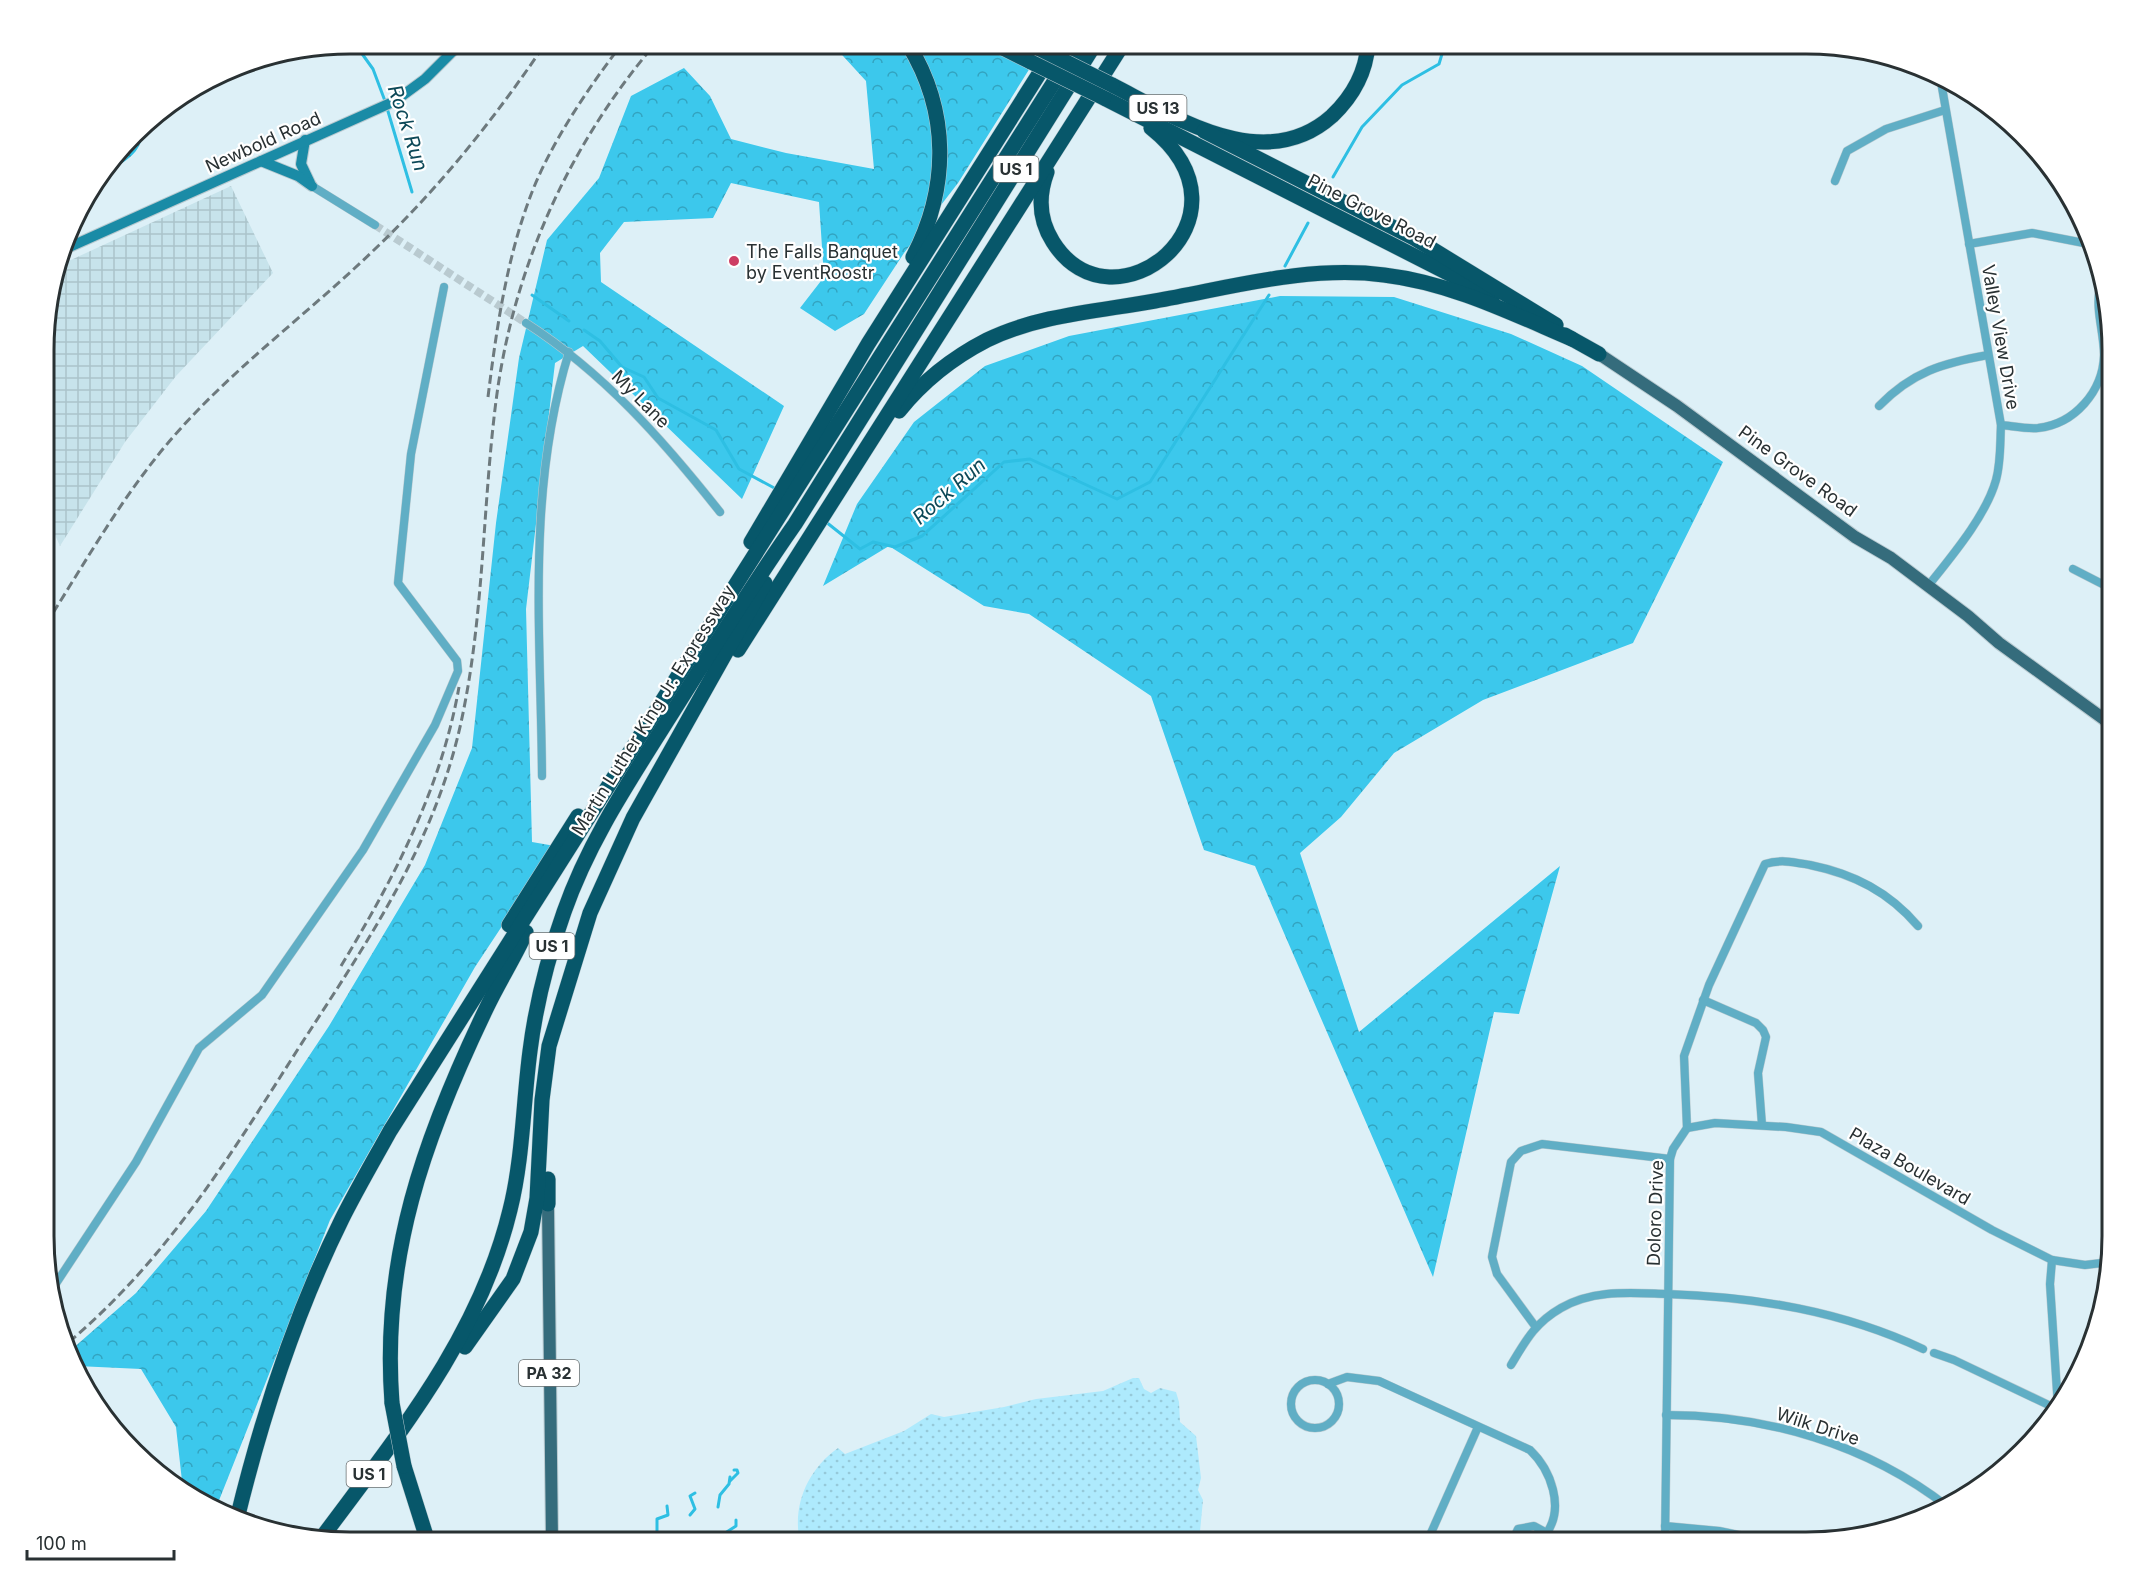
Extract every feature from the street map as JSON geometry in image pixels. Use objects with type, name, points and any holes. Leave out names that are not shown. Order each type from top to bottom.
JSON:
[{"type":"highway","points":[[407,1103],[496,945],[796,478],[925,233],[935,204],[940,172],[940,139],[936,107],[925,75],[913,54]]},
{"type":"highway","name":"US 13","points":[[1037,54],[1108,92],[1204,131]]},
{"type":"highway","points":[[868,344],[1052,54]]},
{"type":"highway","name":"US 1","points":[[796,478],[1072,54]]},
{"type":"highway","name":"US 1","points":[[804,528],[818,488],[1089,54]]},
{"type":"highway","points":[[417,1409],[497,1304],[513,1279],[528,1244],[536,1210],[548,1056],[566,988],[599,890],[633,818],[765,584],[804,528],[832,504],[1117,54]]},
{"type":"highway","points":[[1204,131],[1263,142],[1287,140],[1308,132],[1328,119],[1351,94],[1361,74],[1366,54]]},
{"type":"highway","name":"US 13","points":[[1108,92],[1124,108]]},
{"type":"highway","points":[[1055,151],[1042,189],[1041,208],[1045,226],[1059,250],[1082,268],[1112,277],[1131,275],[1158,262],[1177,243],[1186,227],[1192,206],[1191,187],[1185,167],[1172,148],[1124,108]]},
{"type":"highway","name":"Pine Grove Road","points":[[1124,108],[1347,220],[1599,354]]},
{"type":"highway","name":"Pine Grove Road","points":[[1204,131],[1414,238],[1518,300],[1599,354]]},
{"type":"highway","points":[[859,459],[925,383],[954,360],[988,340],[1053,319],[1294,276],[1362,273],[1425,283],[1488,303],[1572,339]]},
{"type":"highway","name":"Martin Luther King Jr. Expressway","points":[[239,1510],[264,1420],[304,1306],[342,1218],[407,1103],[547,886],[775,513]]},
{"type":"highway","name":"Martin Luther King Jr. Expressway","points":[[327,1531],[417,1409],[468,1326],[488,1280],[504,1233],[519,1160],[537,1006],[551,950],[578,874],[617,801],[755,581],[804,528]]},
{"type":"highway","points":[[425,1532],[404,1467],[392,1403],[388,1342],[397,1261],[411,1200],[430,1140],[456,1073],[547,886]]},
{"type":"highway","points":[[548,1204],[551,1101],[566,988]]},
{"type":"main road","name":"Newbold Road","points":[[74,245],[395,100],[425,79],[450,54]]},
{"type":"main road","points":[[305,140],[301,164],[312,186]]},
{"type":"main road","points":[[261,161],[298,176],[312,186]]},
{"type":"main road","name":"Pine Grove Road","points":[[1599,354],[1677,406],[1855,537],[1928,586],[1999,643],[2102,718]]},
{"type":"main road","name":"Pine Grove Road","points":[[1855,537],[1886,564],[1964,622],[1999,643]]},
{"type":"main road","name":"PA 32","points":[[548,1204],[552,1532]]},
{"type":"street","name":"Valley View Drive","points":[[1928,586],[1955,550],[1992,491],[1999,466],[2001,424],[1942,87]]},
{"type":"street","points":[[1835,181],[1846,151],[1886,129],[1946,110]]},
{"type":"street","points":[[312,186],[375,225]]},
{"type":"street","points":[[1969,244],[2032,233],[2081,243]]},
{"type":"street","points":[[58,1281],[136,1162],[199,1048],[262,995],[363,850],[435,725],[458,671],[457,661],[398,583],[411,454],[444,287]]},
{"type":"street","points":[[2098,307],[2101,336]]},
{"type":"street","name":"My Lane","points":[[526,323],[569,352],[641,418],[720,512]]},
{"type":"street","points":[[542,776],[537,603],[539,522],[547,455],[569,352]]},
{"type":"street","points":[[1879,406],[1898,387],[1928,370],[1952,361],[1988,355]]},
{"type":"street","points":[[2001,424],[2037,428],[2056,423],[2082,408],[2097,388],[2102,365]]},
{"type":"street","points":[[2073,569],[2102,584]]},
{"type":"street","points":[[1687,1128],[1684,1056],[1702,1000],[1764,864],[1780,860],[1853,876],[1899,906],[1918,926]]},
{"type":"street","points":[[1702,1000],[1756,1023],[1764,1030],[1767,1037],[1758,1073],[1762,1125]]},
{"type":"street","name":"Plaza Boulevard","points":[[1687,1128],[1715,1123],[1762,1125],[1821,1132],[1992,1230],[2052,1260],[2085,1266],[2100,1264]]},
{"type":"street","name":"Doloro Drive","points":[[1665,1532],[1670,1159],[1673,1149],[1686,1134],[1687,1128]]},
{"type":"street","points":[[1535,1326],[1497,1274],[1492,1257],[1514,1158],[1529,1146],[1542,1144],[1670,1159]]},
{"type":"street","points":[[2052,1260],[2050,1284],[2057,1392]]},
{"type":"street","points":[[1511,1365],[1535,1326],[1563,1307],[1594,1295],[1613,1292],[1732,1297],[1797,1307],[1880,1330],[1923,1349]]},
{"type":"street","points":[[1934,1353],[2050,1404]]},
{"type":"street","points":[[1328,1384],[1336,1394],[1338,1402],[1335,1417],[1322,1427],[1305,1426],[1292,1412],[1292,1396],[1296,1389],[1309,1380],[1328,1384],[1347,1377],[1379,1381],[1530,1450],[1543,1462],[1554,1492],[1553,1521],[1549,1532]]},
{"type":"street","name":"Wilk Drive","points":[[1666,1415],[1735,1419],[1795,1431],[1833,1444],[1883,1466],[1939,1501]]},
{"type":"street","points":[[1431,1532],[1478,1427]]},
{"type":"street","points":[[1516,1532],[1524,1526],[1534,1526],[1540,1532]]},
{"type":"street","points":[[1665,1526],[1724,1532]]},
{"type":"shaded area","points":[[231,186],[273,273],[176,376],[125,442],[60,546],[54,533],[54,350],[57,311],[68,261]]},
{"type":"shaded area","points":[[1133,1378],[1139,1378],[1144,1389],[1151,1393],[1160,1388],[1176,1392],[1180,1422],[1196,1436],[1201,1478],[1198,1490],[1203,1500],[1200,1532],[798,1532],[798,1515],[804,1490],[818,1467],[838,1448],[845,1454],[904,1431],[931,1414],[944,1417],[1036,1399],[1103,1391]]},
{"type":"green space","points":[[841,54],[1039,54],[958,183],[904,253],[864,314],[835,331],[800,308],[824,277],[819,202],[731,183],[713,218],[624,222],[600,253],[601,282],[784,406],[742,499],[583,346],[555,363],[526,609],[532,842],[555,846],[475,967],[330,1220],[218,1502],[182,1480],[176,1427],[141,1369],[84,1366],[76,1346],[136,1293],[206,1211],[329,1026],[425,865],[472,748],[496,523],[519,358],[547,240],[599,178],[631,96],[684,68],[710,96],[731,139],[786,153],[874,169],[866,81]]},
{"type":"green space","points":[[1280,296],[1394,297],[1511,334],[1582,366],[1723,462],[1633,643],[1483,700],[1394,753],[1341,817],[1300,853],[1359,1032],[1560,866],[1519,1014],[1494,1012],[1433,1277],[1255,866],[1204,850],[1151,696],[1029,614],[984,606],[889,546],[823,586],[857,504],[914,422],[985,366],[1069,336]]},
{"type":"water","points":[[141,141],[134,154],[119,165]]},
{"type":"waterway","name":"Rock Run","points":[[362,54],[373,69],[385,101]]},
{"type":"waterway","name":"Rock Run","points":[[1333,177],[1362,127],[1402,85],[1439,64],[1442,54]]},
{"type":"waterway","name":"Rock Run","points":[[387,108],[412,192]]},
{"type":"waterway","name":"Rock Run","points":[[1285,266],[1308,223]]},
{"type":"waterway","name":"Rock Run","points":[[532,295],[569,321]]},
{"type":"waterway","name":"Rock Run","points":[[826,522],[860,549],[873,542],[895,547],[922,536],[1004,462],[1030,459],[1117,499],[1150,482],[1269,295]]},
{"type":"waterway","name":"Rock Run","points":[[584,330],[600,341],[622,367],[644,377],[658,398],[716,430],[739,469],[778,490]]},
{"type":"waterway","points":[[730,1481],[738,1473],[734,1470]]},
{"type":"waterway","points":[[718,1507],[720,1495],[729,1484],[730,1477]]},
{"type":"waterway","points":[[690,1515],[695,1509],[690,1496],[695,1493]]},
{"type":"waterway","points":[[657,1532],[657,1519],[668,1515],[667,1506]]},
{"type":"waterway","points":[[727,1532],[736,1526],[736,1520]]},
{"type":"tunnel","points":[[375,225],[526,323]]},
{"type":"railway","points":[[54,611],[126,498],[162,450],[228,380],[351,271],[422,201],[466,151],[538,54]]},
{"type":"railway","points":[[488,397],[498,322],[508,272],[529,200],[558,139],[615,54]]},
{"type":"railway","points":[[73,1339],[137,1276],[167,1241],[222,1167],[350,968],[398,886],[419,844],[438,801],[453,756],[471,670],[496,401],[504,352],[516,303],[531,256],[571,166],[596,124],[647,54]]},
{"type":"railway","points":[[341,966],[397,866],[428,797],[451,725],[459,687]]},
{"type":"place","name":"The Falls Banquet by EventRoostr","points":[[734,261]]}]
